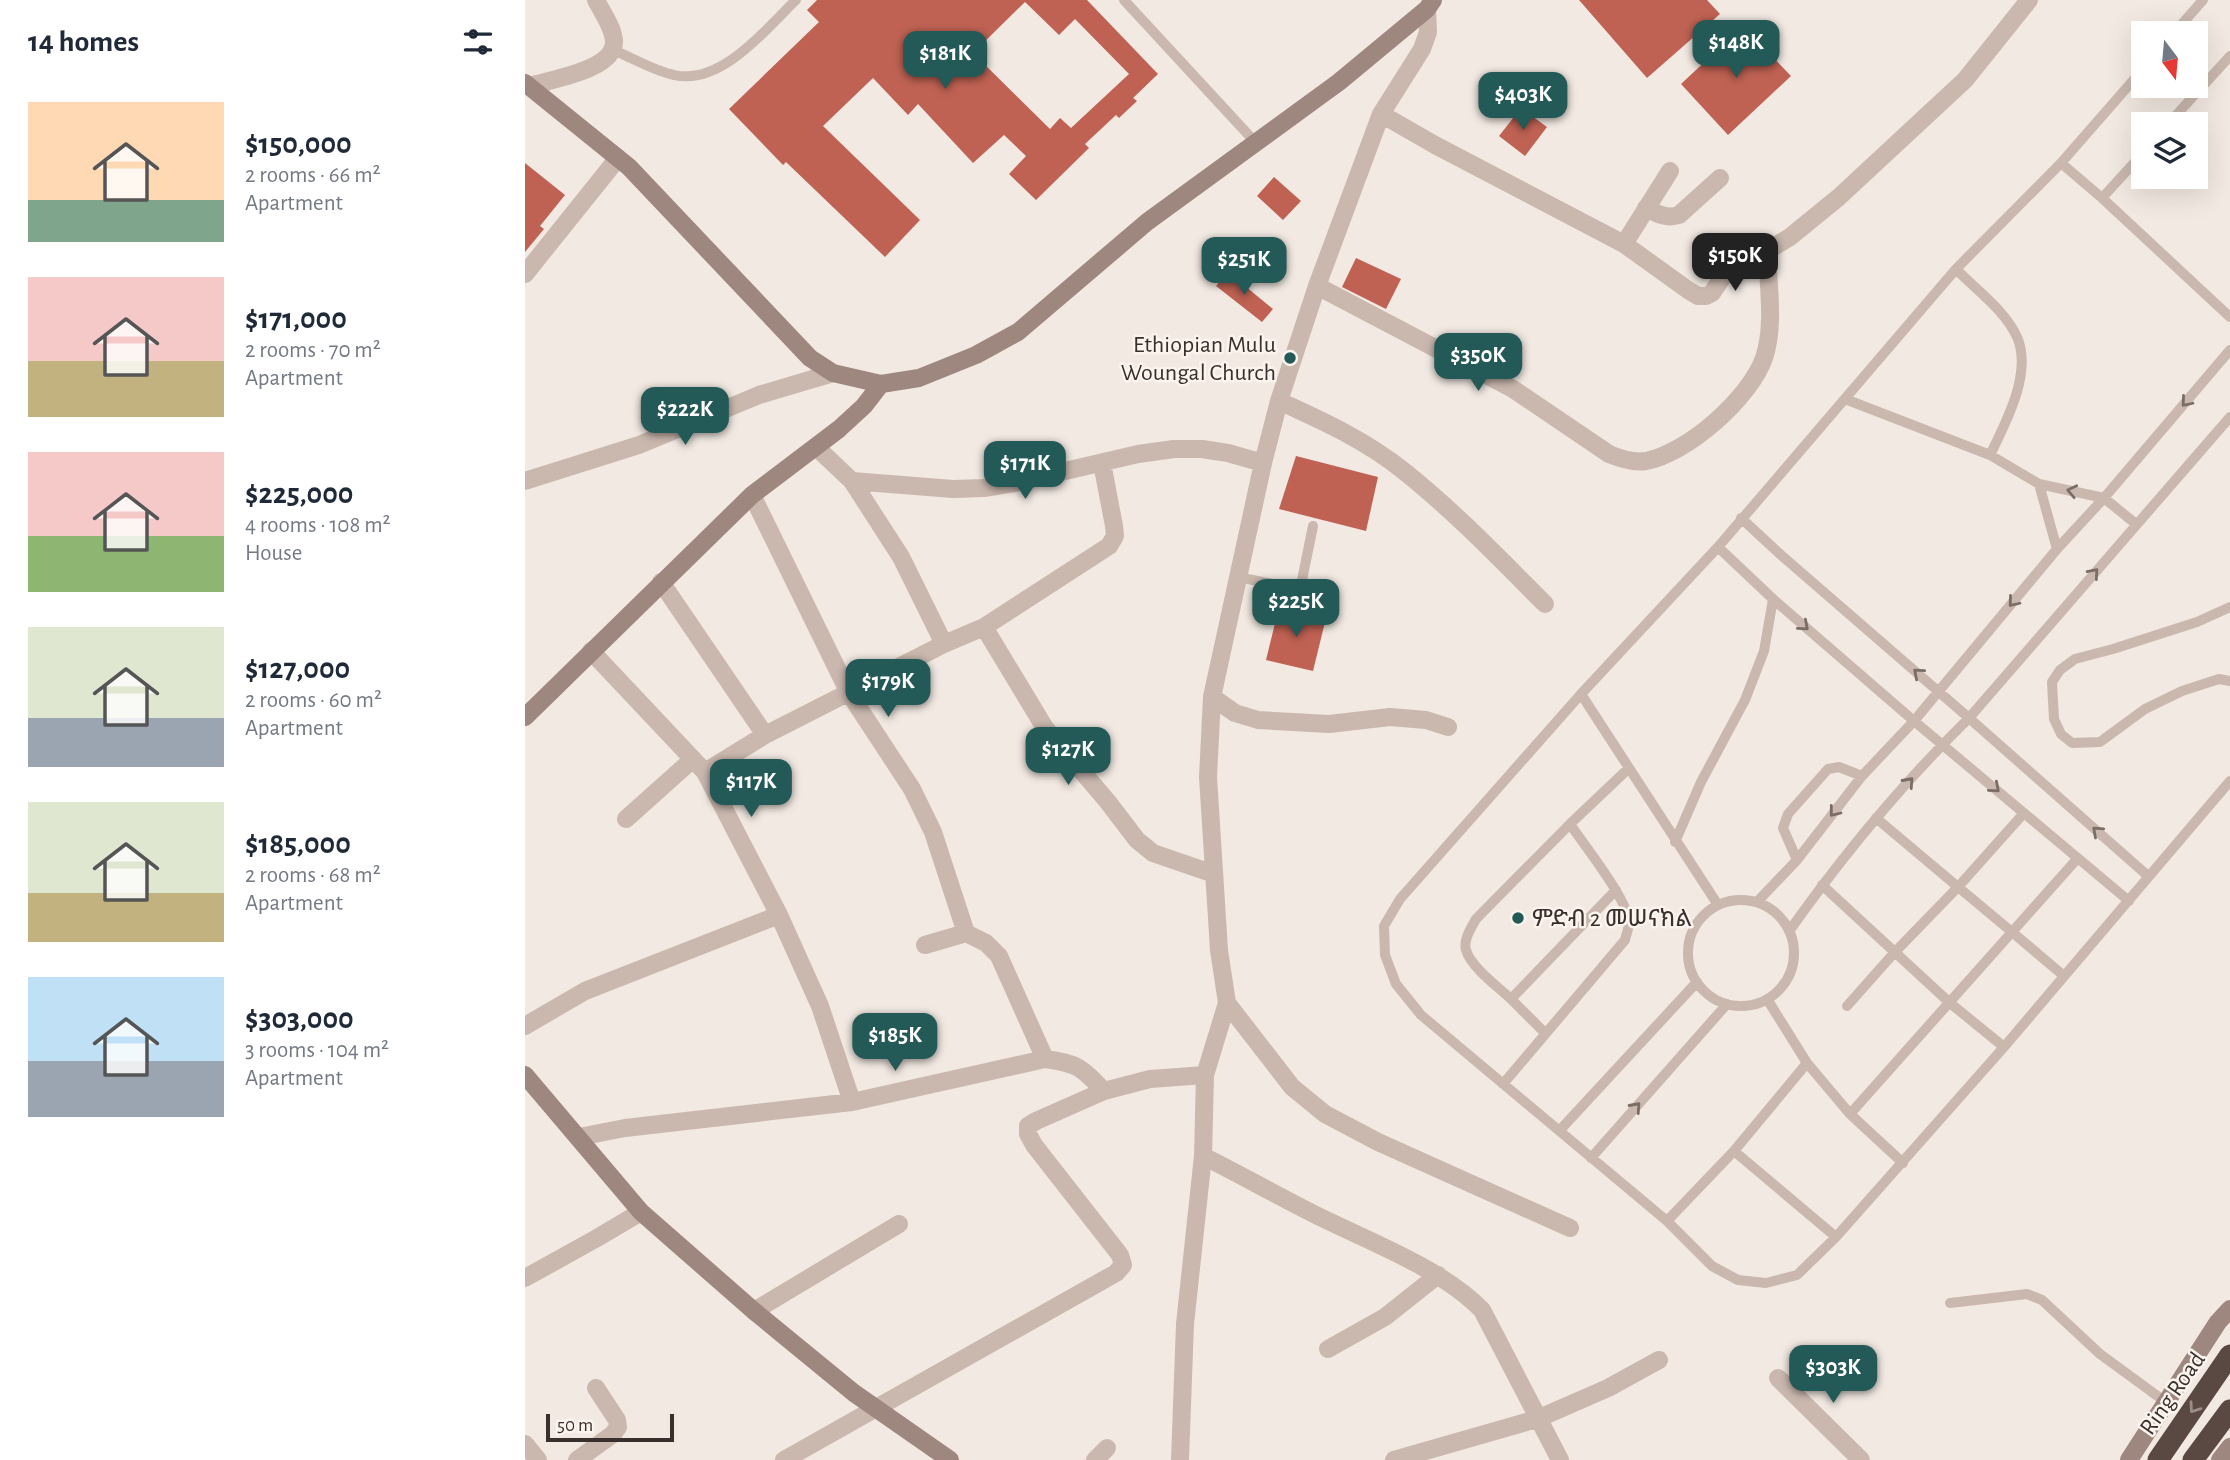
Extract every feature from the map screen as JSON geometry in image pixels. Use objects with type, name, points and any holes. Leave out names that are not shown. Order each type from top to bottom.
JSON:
[{"type":"highway","name":"Ring Road","points":[[2158,1460],[2230,1356]]},
{"type":"highway","points":[[2193,1460],[2230,1410]]},
{"type":"street","points":[[528,84],[591,68],[603,62],[613,50],[614,38],[596,0]]},
{"type":"street","points":[[1381,114],[1434,145],[1624,244],[1698,296],[1706,296],[1712,293],[1730,265],[1767,251],[1790,237],[1839,197],[1965,80],[2029,0]]},
{"type":"street","points":[[528,84],[639,177],[810,358],[833,373],[881,384],[919,379],[976,355],[1018,332],[1147,222],[1339,82],[1430,5]]},
{"type":"street","points":[[1180,1460],[1185,1324],[1203,1156],[1205,1075],[1227,1003],[1219,950],[1208,777],[1212,697],[1279,401],[1317,286],[1381,114],[1422,49],[1428,32],[1430,5]]},
{"type":"street","points":[[525,274],[618,159]]},
{"type":"street","points":[[1624,244],[1670,171]]},
{"type":"street","points":[[1646,208],[1662,216],[1679,215],[1720,178]]},
{"type":"street","points":[[1317,286],[1513,389],[1609,454],[1627,461],[1645,461],[1671,451],[1700,434],[1730,407],[1755,379],[1765,356],[1770,326],[1767,251]]},
{"type":"street","points":[[525,481],[639,445],[759,395],[833,373]]},
{"type":"street","points":[[525,717],[752,495],[839,429],[865,406],[881,384]]},
{"type":"street","points":[[1279,401],[1340,428],[1404,471],[1462,522],[1545,604]]},
{"type":"street","points":[[815,447],[852,481],[901,557],[944,644]]},
{"type":"street","points":[[852,481],[953,489],[985,488],[1138,454],[1174,449],[1228,453],[1263,463]]},
{"type":"street","points":[[626,819],[699,766],[944,644],[984,627],[1109,546],[1115,536],[1102,463]]},
{"type":"street","points":[[752,495],[849,693],[912,789],[933,832],[966,933]]},
{"type":"street","points":[[661,582],[765,735]]},
{"type":"street","points":[[984,627],[1045,728],[1108,802],[1137,841],[1153,853],[1214,874]]},
{"type":"street","points":[[591,651],[699,766],[779,915],[820,1006],[852,1102]]},
{"type":"street","points":[[1212,697],[1235,713],[1258,720],[1329,724],[1390,717],[1426,720],[1448,727]]},
{"type":"street","points":[[525,1026],[585,991],[779,915]]},
{"type":"street","points":[[925,944],[966,933],[986,943],[999,956],[1045,1059]]},
{"type":"street","points":[[1227,1003],[1292,1087],[1325,1114],[1378,1142],[1570,1228]]},
{"type":"street","points":[[579,1137],[625,1128],[852,1102],[1045,1059],[1069,1062],[1084,1070],[1104,1091]]},
{"type":"street","points":[[525,1075],[641,1212],[754,1311],[874,1409],[950,1460]]},
{"type":"street","points":[[785,1460],[1116,1273],[1123,1265],[1120,1255],[1034,1145],[1028,1134],[1028,1126],[1104,1091],[1150,1079],[1205,1075]]},
{"type":"street","points":[[1203,1156],[1438,1275],[1465,1293],[1482,1310],[1560,1460]]},
{"type":"street","points":[[525,1278],[641,1212]]},
{"type":"street","points":[[754,1311],[899,1224]]},
{"type":"street","points":[[1328,1349],[1385,1317],[1438,1275]]},
{"type":"street","points":[[2129,1460],[2218,1322],[2230,1309]]},
{"type":"street","points":[[1394,1460],[1537,1419],[1608,1388],[1659,1360]]},
{"type":"street","points":[[1778,1378],[1861,1460]]},
{"type":"street","points":[[577,1460],[613,1434],[618,1427],[617,1420],[596,1388]]},
{"type":"street","points":[[525,1444],[538,1460]]},
{"type":"street","points":[[2220,1460],[2230,1447]]},
{"type":"lane","points":[[613,50],[676,76],[697,75],[716,69],[737,57],[796,0]]},
{"type":"lane","points":[[1124,0],[1256,143]]},
{"type":"lane","points":[[2185,21],[2203,0]]},
{"type":"lane","points":[[2179,112],[2230,56]]},
{"type":"lane","points":[[2131,83],[2061,163],[1955,269],[1718,547],[1581,694],[1399,899],[1384,926],[1385,955],[1396,984],[1421,1015],[1667,1221],[1713,1266],[1738,1280],[1766,1283],[1797,1275],[1836,1237],[2004,1047],[2230,781]]},
{"type":"lane","points":[[2061,163],[2229,315]]},
{"type":"lane","points":[[2102,198],[2131,166]]},
{"type":"lane","points":[[1955,269],[2003,316],[2018,339],[2022,367],[2012,410],[1990,456]]},
{"type":"lane","points":[[1757,902],[1797,860],[1862,776],[1915,721],[2057,549],[2230,350]]},
{"type":"lane","points":[[1846,399],[1990,456],[2039,484],[2104,498],[2136,524]]},
{"type":"lane","points":[[1790,930],[1822,885],[1877,818],[1969,718],[2230,417]]},
{"type":"lane","points":[[2039,484],[2057,549]]},
{"type":"lane","points":[[1741,518],[2148,876]]},
{"type":"lane","points":[[1300,590],[1313,526]]},
{"type":"lane","points":[[1718,547],[1773,599],[2129,901]]},
{"type":"lane","points":[[1238,578],[1323,594]]},
{"type":"lane","points":[[1675,842],[1701,782],[1745,700],[1764,651],[1773,599]]},
{"type":"lane","points":[[2230,607],[2197,622],[2075,659],[2060,670],[2052,682],[2054,719],[2061,734],[2072,743],[2100,742],[2144,709],[2182,691],[2219,679],[2230,681]]},
{"type":"lane","points":[[1581,694],[1718,905]]},
{"type":"lane","points":[[1797,860],[1783,828],[1788,814],[1828,769],[1839,767],[1862,776]]},
{"type":"lane","points":[[1545,1033],[1473,963],[1465,949],[1467,937],[1476,919],[1629,769]]},
{"type":"lane","points":[[1847,1006],[2024,813]]},
{"type":"lane","points":[[1877,818],[2064,976]]},
{"type":"lane","points":[[1503,1084],[1625,940],[1629,922],[1615,890],[1570,824]]},
{"type":"lane","points":[[1850,1114],[2077,859]]},
{"type":"lane","points":[[1822,885],[1950,1003],[2004,1047]]},
{"type":"lane","points":[[1511,999],[1615,890]]},
{"type":"lane","points":[[1737,900],[1757,902],[1776,913],[1790,930],[1794,949],[1792,969],[1782,986],[1767,999],[1748,1006],[1727,1004],[1710,996],[1697,982],[1689,966],[1688,948],[1693,930],[1703,916],[1718,905],[1737,900]]},
{"type":"lane","points":[[1560,1130],[1697,982]]},
{"type":"lane","points":[[1767,999],[1807,1063],[1850,1114],[1903,1163]]},
{"type":"lane","points":[[1591,1157],[1727,1004]]},
{"type":"lane","points":[[1667,1221],[1734,1150],[1807,1063]]},
{"type":"lane","points":[[1734,1150],[1836,1237]]},
{"type":"lane","points":[[1950,1303],[2027,1294],[2042,1300],[2099,1354],[2167,1403]]},
{"type":"building","points":[[817,0],[1087,0],[1158,74],[1133,98],[1137,101],[1119,118],[1116,115],[1085,144],[1089,148],[1036,200],[1009,174],[1026,156],[1004,135],[973,163],[918,104],[908,115],[873,78],[823,126],[920,220],[885,257],[786,162],[783,165],[729,109],[819,22],[807,10]],"holes":[[[1025,2],[1059,35],[1075,19],[1129,74],[1071,128],[1060,118],[1050,129],[973,53]]]},
{"type":"building","points":[[1579,0],[1707,0],[1720,14],[1647,78]]},
{"type":"building","points":[[1743,26],[1791,76],[1728,135],[1681,84]]},
{"type":"building","points":[[1521,108],[1547,127],[1525,156],[1499,136]]},
{"type":"building","points":[[525,163],[565,195],[540,226],[544,229],[525,252]]},
{"type":"building","points":[[1274,177],[1301,201],[1283,220],[1257,196]]},
{"type":"building","points":[[1356,258],[1401,279],[1386,309],[1342,287]]},
{"type":"building","points":[[1228,272],[1273,309],[1262,322],[1216,286]]},
{"type":"building","points":[[1296,456],[1378,477],[1366,531],[1279,509]]},
{"type":"building","points":[[1279,607],[1326,618],[1313,671],[1266,660]]},
{"type":"place","name":"Ethiopian Mulu Woungal Church","points":[[1290,358]]},
{"type":"place","name":"ምድብ 2 መሠናክል","points":[[1518,918]]}]
